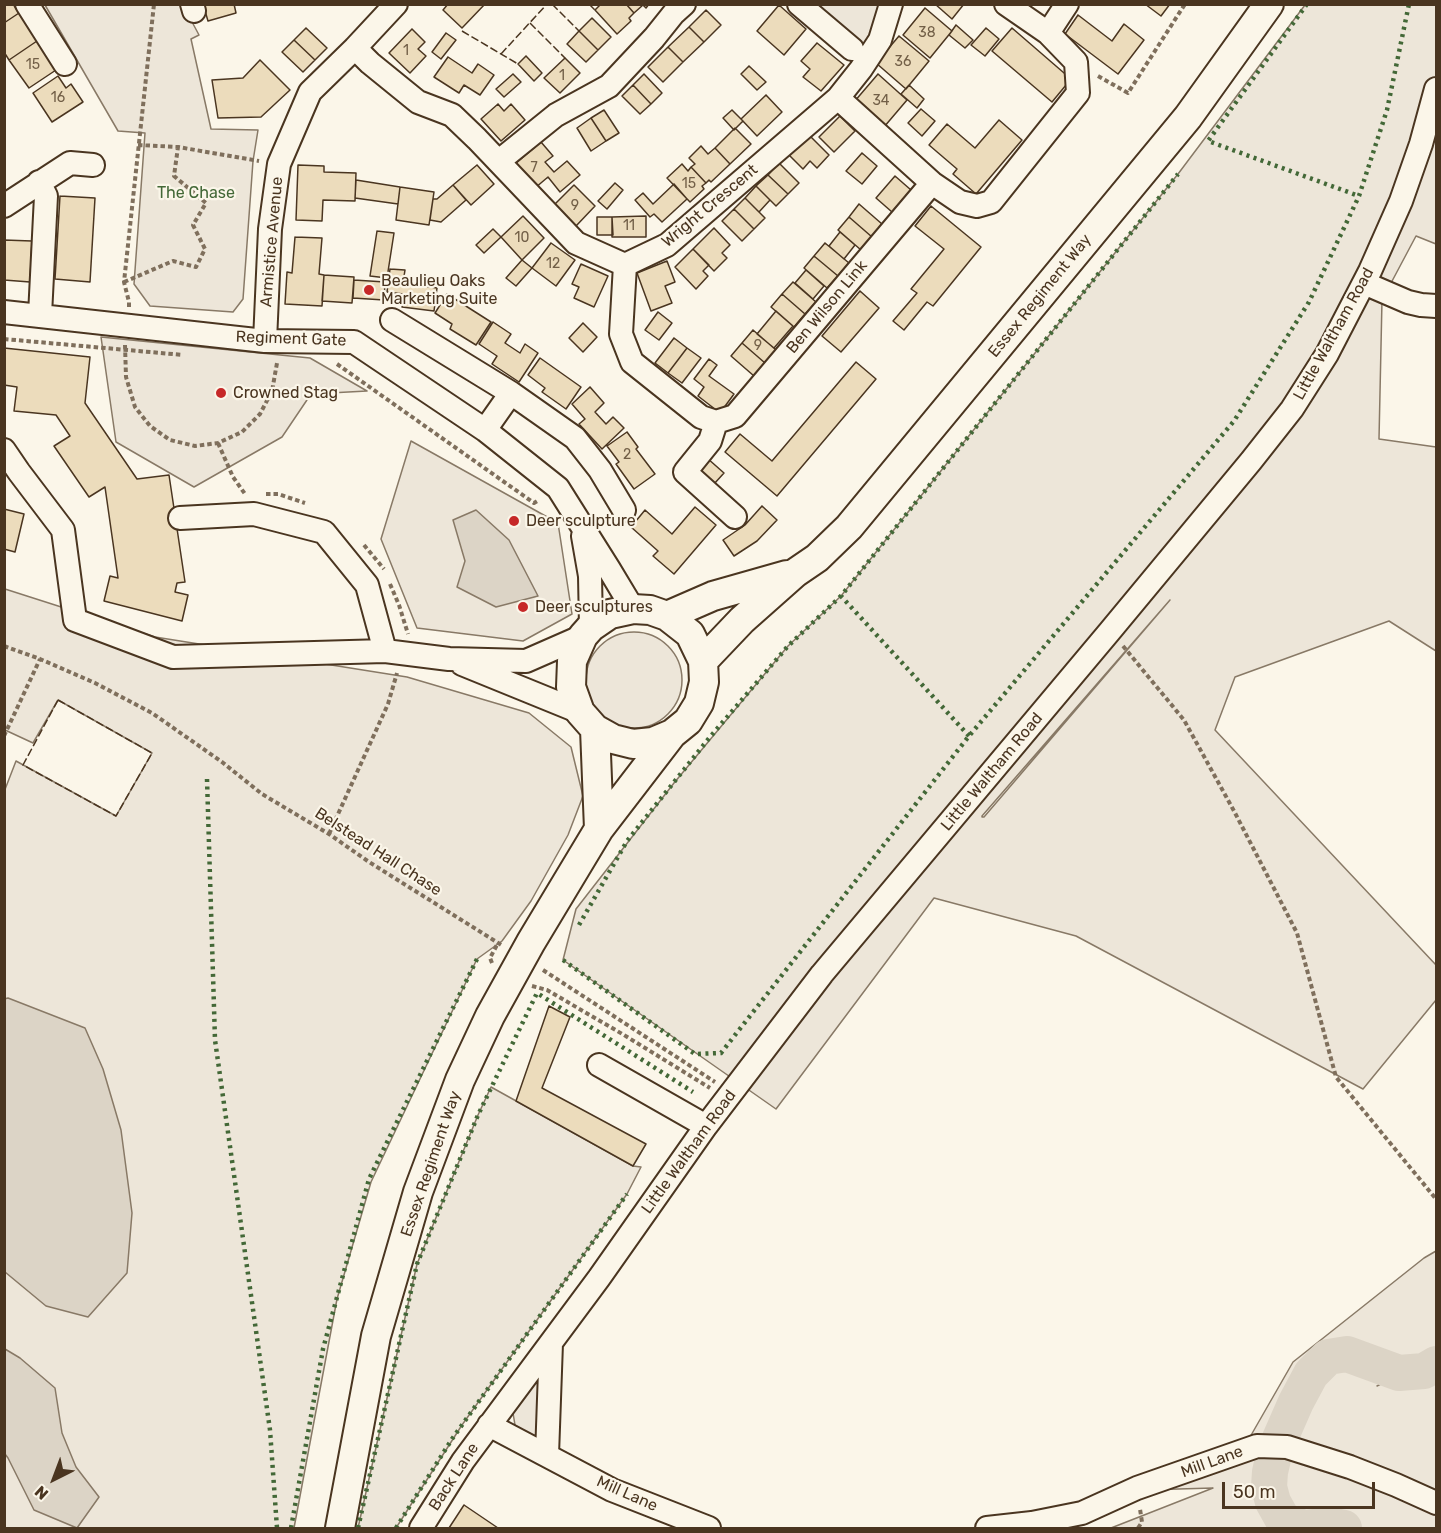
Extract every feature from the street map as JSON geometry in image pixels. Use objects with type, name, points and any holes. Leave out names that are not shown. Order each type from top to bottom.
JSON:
[{"type":"main road","name":"Essex Regiment Way","points":[[703,661],[742,620],[795,573],[817,558],[849,527],[1188,117],[1269,4]]},
{"type":"main road","name":"Essex Regiment Way","points":[[667,616],[713,596],[795,573]]},
{"type":"main road","name":"Essex Regiment Way","points":[[340,1528],[376,1336],[418,1192],[460,1080],[517,966],[599,829],[672,734],[688,721],[699,703],[704,682],[703,661],[690,634],[667,616],[650,610],[633,609],[610,614],[587,632]]},
{"type":"main road","points":[[587,632],[572,661],[571,687],[588,721],[599,829]]},
{"type":"main road","name":"Essex Regiment Way","points":[[588,721],[613,739],[633,744],[653,742],[672,734]]},
{"type":"street","points":[[27,4],[65,64]]},
{"type":"street","name":"Armistice Avenue","points":[[266,340],[270,229],[279,164],[310,92],[356,48],[396,4]]},
{"type":"street","points":[[499,161],[556,115],[609,86],[684,4]]},
{"type":"street","points":[[799,4],[852,49]]},
{"type":"street","name":"Wright Crescent","points":[[625,265],[667,245],[838,98],[880,40],[891,4]]},
{"type":"street","points":[[838,98],[932,183],[960,202],[977,206],[991,202],[1078,93],[1076,62],[1047,33],[1006,4]]},
{"type":"street","points":[[1047,33],[1067,4]]},
{"type":"street","points":[[356,48],[370,63],[418,102],[452,116],[499,161],[576,243],[625,265],[621,334],[632,362],[701,417],[716,422],[710,441],[685,472],[735,517]]},
{"type":"street","name":"Little Waltham Road","points":[[489,1425],[599,1278],[706,1126],[822,974],[1293,409],[1327,354],[1364,283],[1401,201],[1437,88]]},
{"type":"street","points":[[4,206],[70,163],[93,165]]},
{"type":"street","points":[[39,182],[46,196],[40,315]]},
{"type":"street","name":"Ben Wilson Link","points":[[716,422],[735,416],[932,183]]},
{"type":"street","points":[[1364,283],[1408,302],[1422,306],[1437,306]]},
{"type":"street","name":"Regiment Gate","points":[[4,312],[266,340],[354,342],[485,430],[558,488],[633,609]]},
{"type":"street","points":[[392,321],[511,393],[575,438],[600,470],[624,510]]},
{"type":"street","points":[[485,430],[511,393]]},
{"type":"street","points":[[4,450],[63,530],[75,620],[173,657],[394,652],[449,659],[526,661],[587,632]]},
{"type":"street","points":[[180,518],[254,514],[324,532],[367,585],[394,652]]},
{"type":"street","name":"Regiment Gate","points":[[582,527],[590,576],[587,632]]},
{"type":"street","points":[[449,659],[588,721]]},
{"type":"street","points":[[599,1065],[706,1126]]},
{"type":"street","points":[[547,1455],[551,1343]]},
{"type":"street","name":"Mill Lane","points":[[489,1425],[612,1490],[709,1528]]},
{"type":"street","name":"Back Lane","points":[[421,1528],[463,1461],[489,1425]]},
{"type":"street","name":"Mill Lane","points":[[987,1528],[1032,1524],[1082,1513],[1137,1488],[1257,1446],[1287,1447],[1350,1467],[1437,1503]]},
{"type":"path","points":[[154,4],[124,282],[129,302],[125,351],[126,377],[135,407],[150,426],[170,440],[195,446],[218,443],[242,432],[260,414],[272,391],[277,363],[287,363]]},
{"type":"path","points":[[1076,62],[1128,93],[1185,4]]},
{"type":"path","points":[[138,145],[178,147],[279,164]]},
{"type":"path","points":[[124,282],[173,261],[196,267],[205,249],[193,225],[206,203],[174,176],[178,147]]},
{"type":"path","points":[[4,339],[183,356]]},
{"type":"path","points":[[327,364],[338,364],[534,503],[558,488]]},
{"type":"path","points":[[218,443],[233,477],[244,494],[278,494],[308,504]]},
{"type":"path","points":[[329,834],[388,704],[394,652],[408,634],[399,604],[382,566],[362,542]]},
{"type":"path","points":[[1110,631],[1184,720],[1297,933],[1336,1077],[1437,1198]]},
{"type":"path","name":"Belstead Hall Chase","points":[[4,645],[95,683],[152,713],[222,762],[262,794],[329,834],[498,943],[517,966],[730,1096]]},
{"type":"path","points":[[4,736],[40,659]]},
{"type":"path","points":[[498,943],[490,961],[517,966],[526,984],[547,990],[730,1096]]},
{"type":"green space","name":"The Chase","points":[[45,5],[183,5],[199,35],[191,39],[211,129],[258,130],[253,161],[243,299],[233,312],[150,306],[134,284],[145,133],[118,131]]},
{"type":"green space","points":[[812,5],[883,5],[856,66],[848,59]]},
{"type":"green space","points":[[1305,5],[1436,5],[1436,244],[1416,236],[1382,300],[1379,439],[1436,447],[1436,651],[1389,621],[1235,677],[1215,730],[1436,965],[1436,1000],[1363,1089],[1076,936],[934,898],[776,1109],[563,960],[576,909],[674,783],[788,646],[841,596],[1178,174]],"holes":[[[1170,600],[984,817],[982,816]]]},
{"type":"green space","points":[[101,337],[310,358],[367,391],[311,394],[282,437],[194,487],[116,442]]},
{"type":"green space","points":[[411,441],[558,523],[572,614],[523,641],[417,628],[381,539]]},
{"type":"green space","points":[[5,589],[155,637],[407,677],[529,713],[571,747],[583,796],[568,835],[531,901],[502,941],[477,959],[371,1182],[337,1299],[294,1528],[5,1528],[4,792],[16,761],[116,816],[152,753],[58,700],[33,743],[5,730]]},
{"type":"green space","points":[[634,632],[652,635],[668,646],[679,662],[682,680],[679,698],[668,714],[652,725],[634,728],[616,725],[600,714],[589,698],[586,680],[589,662],[600,646],[616,635]]},
{"type":"green space","points":[[491,1087],[633,1166],[641,1167],[627,1194],[462,1425],[396,1528],[358,1528],[417,1264]]},
{"type":"green space","points":[[1436,1251],[1436,1353],[1377,1386],[1436,1355],[1436,1528],[1111,1528],[1213,1488],[1110,1491],[1246,1444],[1293,1362],[1424,1258]]},
{"type":"green space","points":[[541,1374],[537,1433],[534,1437],[515,1425],[513,1413]]},
{"type":"shaded area","points":[[476,510],[509,540],[538,596],[496,607],[457,587],[465,561],[453,520]]},
{"type":"shaded area","points":[[8,998],[85,1028],[103,1069],[121,1130],[132,1213],[127,1273],[88,1317],[46,1306],[5,1272],[4,999]]},
{"type":"shaded area","points":[[5,1349],[20,1358],[55,1388],[62,1433],[76,1467],[99,1497],[77,1528],[34,1510],[5,1454]]},
{"type":"building","points":[[4,4],[13,4],[19,13],[4,23]]},
{"type":"building","points":[[203,4],[234,4],[236,13],[208,21]]},
{"type":"building","points":[[448,4],[485,4],[462,28],[443,10]]},
{"type":"building","points":[[601,4],[626,4],[634,13],[629,18],[631,21],[617,34],[595,10]]},
{"type":"building","points":[[626,4],[649,4],[646,8],[643,5],[634,13]]},
{"type":"building","points":[[935,4],[964,4],[952,19]]},
{"type":"building","points":[[1145,4],[1170,4],[1161,16]]},
{"type":"building","points":[[779,5],[806,29],[784,55],[757,31]]},
{"type":"building","points":[[925,8],[952,31],[930,58],[903,35]]},
{"type":"building","points":[[706,10],[721,25],[704,42],[689,27]]},
{"type":"building","points":[[19,13],[37,41],[9,60],[4,52],[4,23]]},
{"type":"building","points":[[1078,15],[1112,41],[1124,24],[1144,40],[1118,74],[1065,34]]},
{"type":"building","points":[[592,18],[611,37],[598,50],[579,31]]},
{"type":"building","points":[[956,25],[973,40],[965,48],[949,35]]},
{"type":"building","points":[[689,27],[704,42],[683,62],[668,47]]},
{"type":"building","points":[[306,28],[327,48],[315,60],[294,40]]},
{"type":"building","points":[[986,28],[999,39],[985,56],[971,45]]},
{"type":"building","points":[[1012,28],[1071,79],[1052,102],[992,51]]},
{"type":"building","points":[[412,29],[425,42],[418,49],[426,56],[410,73],[389,53]]},
{"type":"building","points":[[579,31],[598,50],[586,62],[567,44]]},
{"type":"building","points":[[446,33],[456,40],[441,59],[432,52]]},
{"type":"building","points":[[899,36],[929,61],[906,89],[876,63]]},
{"type":"building","points":[[294,40],[315,60],[303,72],[282,52]]},
{"type":"building","points":[[37,41],[56,70],[29,88],[9,60]]},
{"type":"building","points":[[817,43],[844,65],[821,91],[803,77],[810,69],[801,61]]},
{"type":"building","points":[[668,47],[683,62],[663,82],[648,67]]},
{"type":"building","points":[[526,56],[542,73],[534,81],[518,64]]},
{"type":"building","points":[[448,57],[472,73],[478,64],[494,75],[480,95],[464,85],[459,93],[434,77]]},
{"type":"building","points":[[565,58],[580,73],[560,93],[544,78]]},
{"type":"building","points":[[260,60],[290,90],[261,117],[218,118],[212,80],[243,78]]},
{"type":"building","points":[[749,66],[766,82],[757,90],[741,74]]},
{"type":"building","points":[[513,74],[521,82],[504,97],[496,89]]},
{"type":"building","points":[[644,74],[662,93],[651,104],[633,85]]},
{"type":"building","points":[[878,74],[907,100],[884,127],[854,102]]},
{"type":"building","points":[[58,76],[66,88],[71,84],[83,102],[52,122],[33,93]]},
{"type":"building","points":[[633,85],[651,104],[640,114],[622,96]]},
{"type":"building","points":[[909,85],[924,99],[917,108],[901,94]]},
{"type":"building","points":[[766,95],[782,112],[757,136],[741,119]]},
{"type":"building","points":[[498,104],[504,111],[511,104],[525,120],[501,141],[481,119]]},
{"type":"building","points":[[921,109],[935,121],[922,136],[908,123]]},
{"type":"building","points":[[604,110],[619,133],[606,141],[591,118]]},
{"type":"building","points":[[732,110],[743,121],[734,130],[723,118]]},
{"type":"building","points":[[840,116],[855,131],[834,152],[819,137]]},
{"type":"building","points":[[591,118],[606,141],[591,151],[577,128]]},
{"type":"building","points":[[999,120],[1022,140],[976,194],[953,174],[957,169],[929,145],[947,124],[975,148]]},
{"type":"building","points":[[735,128],[751,144],[730,164],[715,148]]},
{"type":"building","points":[[808,134],[829,155],[817,168],[810,161],[803,169],[788,154]]},
{"type":"building","points":[[541,142],[553,156],[545,162],[554,172],[567,161],[580,175],[560,192],[548,177],[535,188],[515,164]]},
{"type":"building","points":[[701,146],[708,154],[715,148],[730,164],[711,182],[709,180],[706,183],[691,167],[695,164],[689,158]]},
{"type":"building","points":[[862,153],[877,166],[862,184],[846,171]]},
{"type":"building","points":[[779,163],[799,183],[788,194],[768,175]]},
{"type":"building","points":[[682,164],[688,171],[691,167],[706,183],[702,186],[704,189],[690,202],[667,178]]},
{"type":"building","points":[[298,165],[324,166],[324,172],[356,173],[355,201],[323,200],[322,221],[296,220]]},
{"type":"building","points":[[477,165],[494,184],[471,205],[453,185]]},
{"type":"building","points":[[768,175],[788,194],[776,206],[756,186]]},
{"type":"building","points":[[895,176],[911,190],[892,212],[876,198]]},
{"type":"building","points":[[356,180],[400,187],[398,204],[355,198]]},
{"type":"building","points":[[615,183],[623,190],[607,209],[598,201]]},
{"type":"building","points":[[674,184],[687,199],[662,222],[654,214],[650,217],[635,200],[643,193],[653,204]]},
{"type":"building","points":[[453,185],[466,200],[441,222],[430,220],[433,199],[437,199]]},
{"type":"building","points":[[574,185],[595,206],[576,226],[554,205]]},
{"type":"building","points":[[756,186],[770,200],[759,212],[745,198]]},
{"type":"building","points":[[400,187],[434,192],[429,225],[396,220]]},
{"type":"building","points":[[60,196],[95,198],[90,282],[55,279]]},
{"type":"building","points":[[745,198],[765,218],[754,229],[734,209]]},
{"type":"building","points":[[859,204],[882,224],[872,237],[849,217]]},
{"type":"building","points":[[931,206],[981,247],[933,306],[927,302],[904,330],[893,321],[917,293],[911,289],[944,249],[915,226]]},
{"type":"building","points":[[734,209],[754,229],[742,241],[722,221]]},
{"type":"building","points":[[523,216],[544,238],[522,260],[501,237]]},
{"type":"building","points":[[646,216],[646,237],[612,237],[612,217]]},
{"type":"building","points":[[597,217],[612,217],[613,235],[597,235]]},
{"type":"building","points":[[849,217],[872,237],[861,250],[838,230]]},
{"type":"building","points":[[714,228],[730,245],[722,253],[727,258],[714,271],[693,249]]},
{"type":"building","points":[[493,229],[501,237],[484,253],[476,245]]},
{"type":"building","points":[[377,231],[394,233],[387,278],[370,276]]},
{"type":"building","points":[[840,232],[855,245],[844,259],[829,246]]},
{"type":"building","points":[[295,237],[322,238],[319,274],[324,275],[322,306],[285,304],[287,272],[292,273]]},
{"type":"building","points":[[4,240],[32,241],[30,282],[4,280]]},
{"type":"building","points":[[551,243],[575,260],[556,286],[532,268]]},
{"type":"building","points":[[825,243],[849,263],[838,276],[814,256]]},
{"type":"building","points":[[693,249],[709,265],[703,271],[708,276],[696,289],[675,267]]},
{"type":"building","points":[[814,256],[838,276],[827,288],[804,268]]},
{"type":"building","points":[[522,260],[532,268],[516,286],[506,278]]},
{"type":"building","points":[[667,261],[675,282],[665,286],[672,303],[651,311],[637,273]]},
{"type":"building","points":[[581,264],[608,276],[594,307],[574,298],[579,287],[572,284]]},
{"type":"building","points":[[390,269],[405,270],[403,283],[437,288],[434,311],[402,307],[403,294],[387,292]]},
{"type":"building","points":[[806,270],[824,286],[813,299],[795,283]]},
{"type":"building","points":[[324,275],[354,277],[352,303],[322,301]]},
{"type":"building","name":"Beaulieu Oaks Marketing Suite","points":[[354,280],[385,282],[384,300],[353,298]]},
{"type":"building","points":[[793,282],[816,302],[805,314],[782,294]]},
{"type":"building","points":[[860,291],[879,308],[841,352],[822,336]]},
{"type":"building","points":[[447,294],[491,322],[476,345],[450,329],[452,324],[435,313]]},
{"type":"building","points":[[782,294],[805,314],[794,327],[771,307]]},
{"type":"building","points":[[776,311],[793,326],[774,348],[757,334]]},
{"type":"building","points":[[658,312],[672,323],[659,340],[645,330]]},
{"type":"building","points":[[493,322],[511,334],[505,343],[520,353],[525,344],[538,353],[519,382],[492,364],[497,356],[479,344]]},
{"type":"building","points":[[583,323],[597,337],[583,352],[569,338]]},
{"type":"building","points":[[753,330],[776,350],[765,363],[742,343]]},
{"type":"building","points":[[674,338],[687,348],[668,373],[655,363]]},
{"type":"building","points":[[742,343],[765,363],[754,376],[731,356]]},
{"type":"building","points":[[4,348],[90,357],[85,403],[137,479],[169,475],[185,582],[177,583],[175,592],[188,595],[182,621],[104,601],[110,576],[118,578],[105,487],[89,497],[54,446],[70,436],[56,415],[14,411],[17,387],[4,385]]},
{"type":"building","points":[[687,348],[701,358],[682,383],[668,373]]},
{"type":"building","points":[[540,358],[581,387],[566,409],[542,392],[545,388],[528,375]]},
{"type":"building","points":[[709,359],[717,365],[709,376],[734,394],[720,413],[698,396],[704,387],[694,379]]},
{"type":"building","points":[[856,362],[876,379],[777,496],[725,452],[740,434],[772,461]]},
{"type":"building","points":[[590,387],[604,403],[595,412],[606,424],[613,417],[624,428],[602,449],[579,424],[585,419],[572,404]]},
{"type":"building","points":[[627,432],[638,447],[636,449],[655,474],[634,489],[616,464],[619,462],[607,446]]},
{"type":"building","points":[[707,458],[724,473],[714,484],[698,469]]},
{"type":"building","points":[[762,506],[777,520],[757,541],[734,556],[723,540],[745,525]]},
{"type":"building","points":[[695,507],[716,525],[674,574],[653,556],[658,551],[631,527],[645,510],[672,534]]},
{"type":"building","points":[[4,509],[24,514],[15,552],[4,549]]},
{"type":"building","points":[[549,1006],[570,1017],[542,1088],[646,1144],[633,1166],[516,1101]]},
{"type":"building","points":[[464,1505],[498,1528],[449,1528]]},
{"type":"waterway","points":[[1304,1528],[1283,1520],[1273,1502],[1269,1487],[1275,1450],[1311,1374],[1328,1357],[1347,1354],[1399,1373],[1424,1371],[1436,1364]]},
{"type":"waterway","points":[[1304,1528],[1329,1525],[1344,1528]]},
{"type":"hedge","points":[[1307,4],[1208,141],[1359,196]]},
{"type":"hedge","points":[[563,960],[695,1054],[721,1053],[969,736],[1234,421],[1309,302],[1359,196],[1387,110],[1409,4]]},
{"type":"hedge","points":[[969,736],[841,596],[1178,174]]},
{"type":"hedge","points":[[579,925],[627,841],[710,737],[788,646],[841,596]]},
{"type":"hedge","points":[[207,779],[215,1040],[270,1430],[277,1528]]},
{"type":"hedge","points":[[291,1528],[323,1349],[369,1179],[477,959]]},
{"type":"hedge","points":[[358,1528],[417,1264],[478,1115],[537,993],[693,1092]]},
{"type":"hedge","points":[[396,1528],[452,1439],[627,1194]]},
{"type":"fence","points":[[501,54],[547,4]]},
{"type":"fence","points":[[552,4],[579,31]]},
{"type":"fence","points":[[589,4],[595,10]]},
{"type":"fence","points":[[530,23],[565,58]]},
{"type":"fence","points":[[462,31],[518,64]]},
{"type":"fence","points":[[58,700],[152,753],[116,816],[23,765],[58,700]]},
{"type":"place","name":"Beaulieu Oaks Marketing Suite","points":[[369,290]]},
{"type":"place","name":"Crowned Stag","points":[[221,393]]},
{"type":"place","name":"Deer sculpture","points":[[514,521]]},
{"type":"place","name":"Deer sculptures","points":[[523,607]]}]
